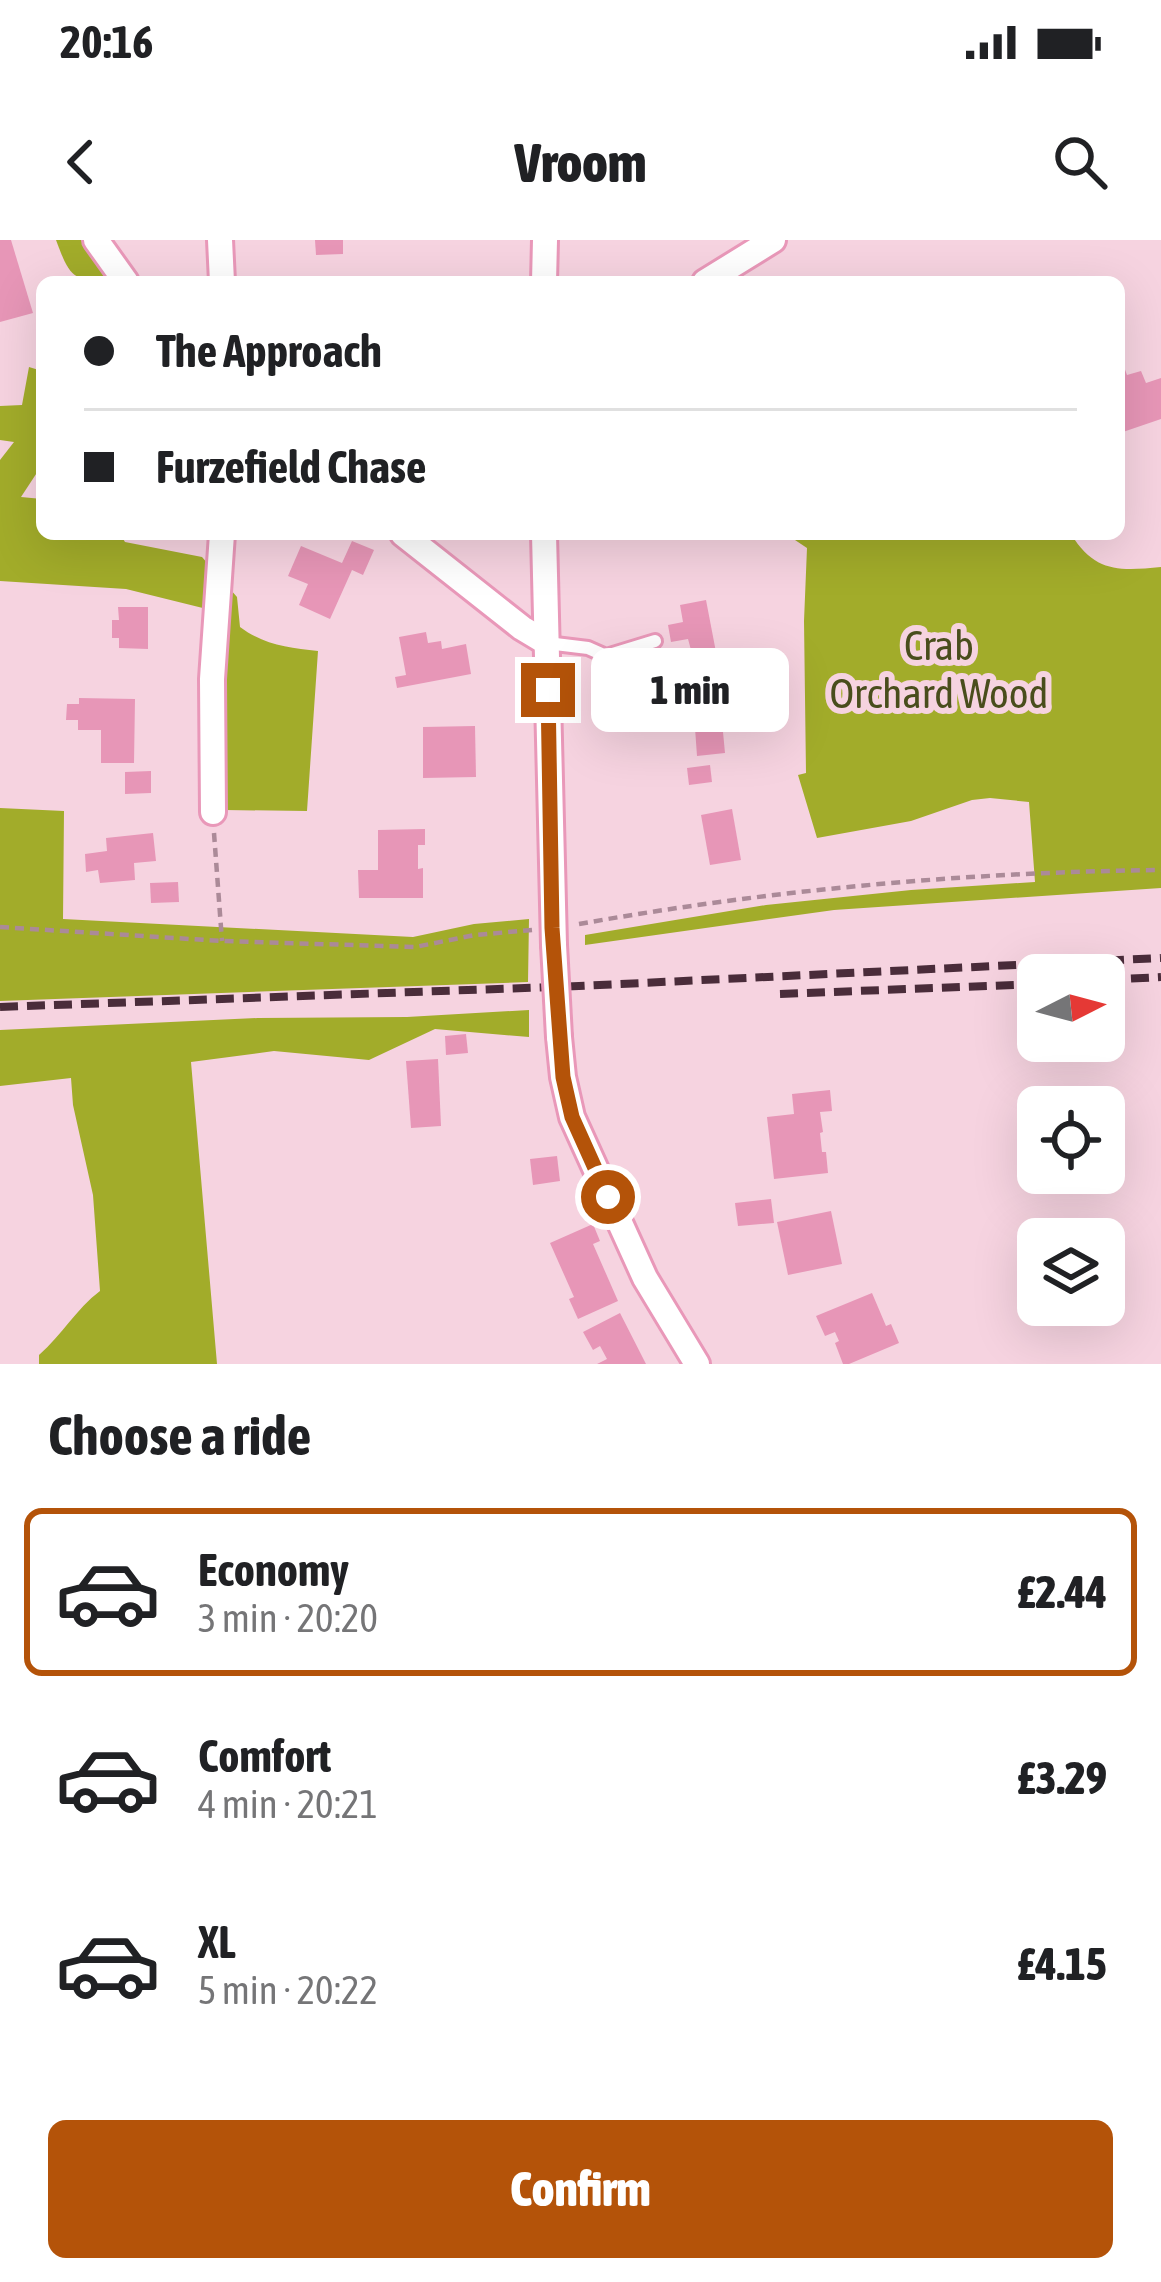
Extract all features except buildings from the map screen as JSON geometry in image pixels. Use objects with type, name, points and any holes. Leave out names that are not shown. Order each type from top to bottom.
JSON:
[{"type":"street","points":[[96,240],[122,276]]},
{"type":"street","points":[[220,240],[222,276]]},
{"type":"street","points":[[544,276],[545,240]]},
{"type":"street","points":[[715,276],[773,240]]},
{"type":"street","points":[[213,812],[212,679],[222,540]]},
{"type":"street","points":[[411,540],[521,628],[547,643]]},
{"type":"street","points":[[544,540],[553,936],[563,1077],[572,1117],[645,1278],[698,1364]]},
{"type":"lane","points":[[547,643],[588,648],[606,656],[656,641]]},
{"type":"path","points":[[213,812],[222,941]]},
{"type":"path","points":[[0,927],[416,947],[475,935],[553,936],[644,912],[910,882],[1161,870]]},
{"type":"green space","points":[[56,240],[85,240],[112,276],[77,276]]},
{"type":"green space","points":[[29,367],[36,369],[36,474],[21,497],[36,498],[36,540],[124,540],[202,557],[237,597],[240,627],[268,642],[318,651],[307,811],[225,810],[222,712],[227,614],[126,589],[0,581],[0,460],[14,442],[0,440],[0,406],[22,405]]},
{"type":"green space","name":"Crab Orchard Wood","points":[[795,540],[1075,540],[1089,556],[1110,567],[1161,567],[1161,888],[834,910],[585,945],[585,935],[766,905],[1035,882],[1029,802],[972,800],[911,821],[817,838],[798,775],[806,773],[807,548]]},
{"type":"green space","points":[[0,808],[64,811],[63,919],[413,937],[529,919],[528,982],[0,1001]]},
{"type":"green space","points":[[529,1010],[529,1037],[435,1029],[369,1060],[274,1051],[191,1062],[217,1364],[39,1364],[39,1355],[100,1291],[93,1195],[71,1078],[0,1086],[0,1030]]},
{"type":"railway","points":[[0,1007],[1161,958]]},
{"type":"railway","points":[[1125,979],[1161,977]]},
{"type":"railway","points":[[780,994],[1017,985]]},
{"type":"route","points":[[548,690],[552,928],[563,1077],[572,1117],[608,1197]]}]
